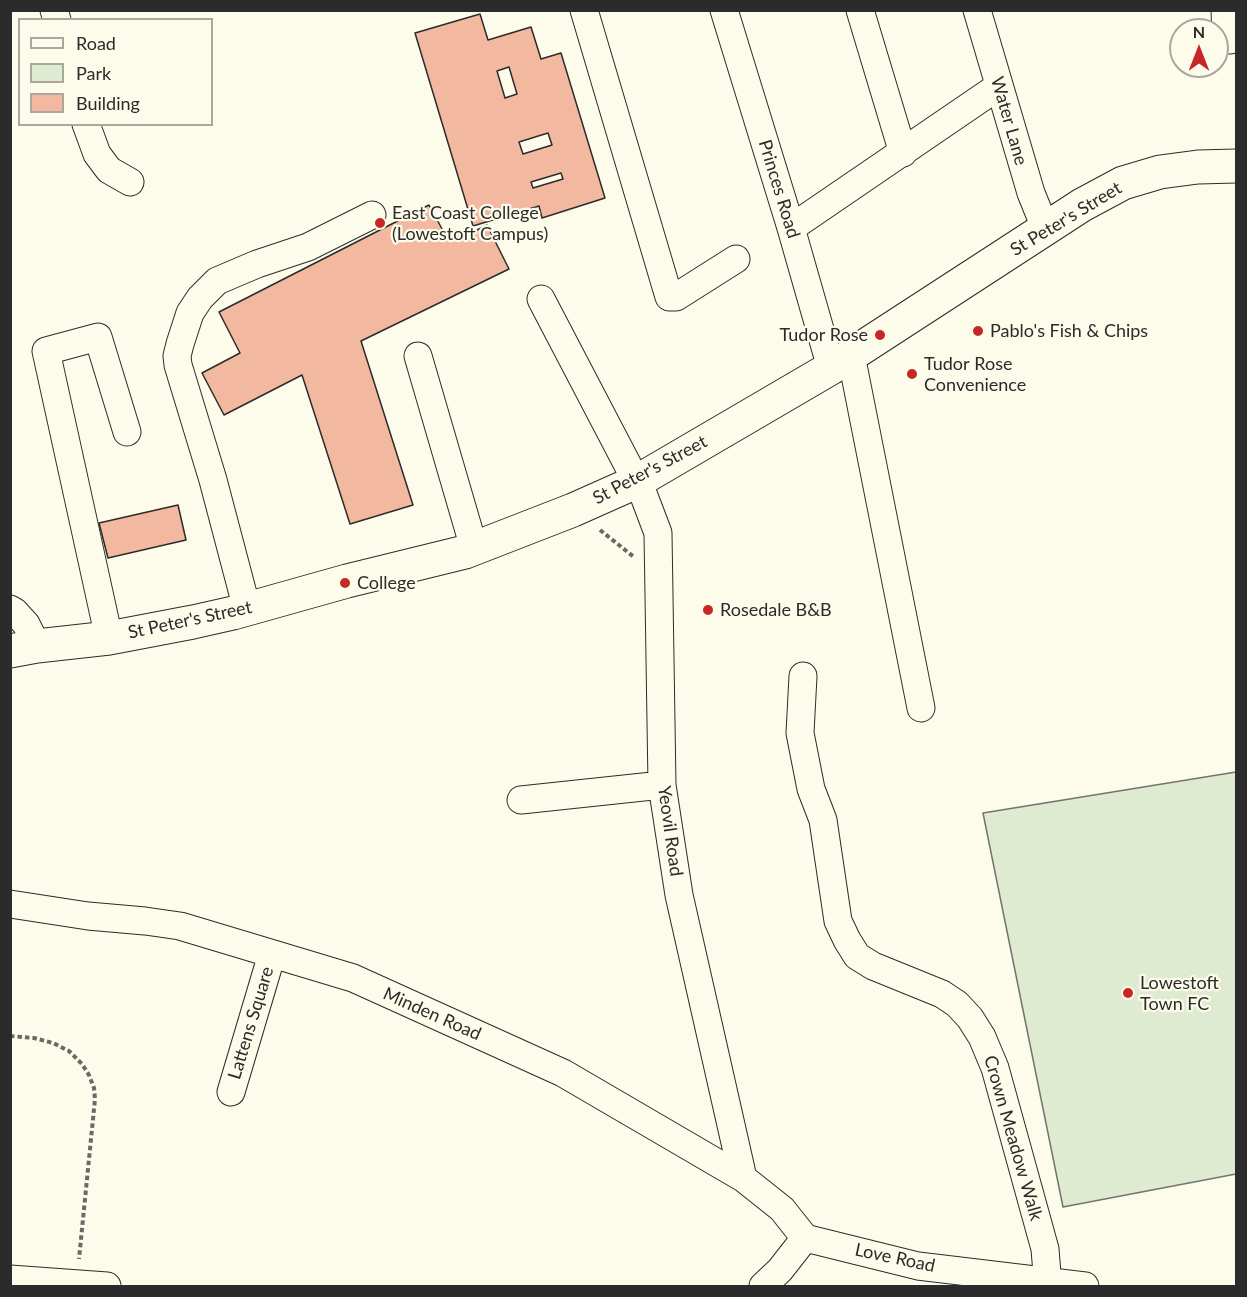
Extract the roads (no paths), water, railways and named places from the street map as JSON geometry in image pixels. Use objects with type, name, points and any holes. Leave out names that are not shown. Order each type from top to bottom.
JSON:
[{"type":"main road","name":"St Peter's Street","points":[[24,649],[108,638],[248,609],[465,552],[573,510],[636,482],[841,362],[1082,206],[1123,183],[1160,172],[1198,167],[1236,166]]},
{"type":"street","points":[[584,10],[669,297],[676,297],[736,259]]},
{"type":"street","name":"Princes Road","points":[[724,10],[791,228],[841,362],[921,708]]},
{"type":"street","points":[[860,10],[903,153]]},
{"type":"street","name":"Water Lane","points":[[977,10],[1031,193],[1046,230]]},
{"type":"street","points":[[1225,10],[1226,36],[1230,40],[1236,39]]},
{"type":"street","points":[[791,228],[999,86]]},
{"type":"street","points":[[87,126],[97,154],[109,170],[130,182]]},
{"type":"street","points":[[248,609],[213,480],[178,365],[177,356],[180,344],[190,313],[200,298],[217,281],[257,264],[308,247],[372,215]]},
{"type":"street","name":"Yeovil Road","points":[[541,299],[644,496],[658,533],[662,785],[679,895],[743,1178]]},
{"type":"street","points":[[108,638],[46,351],[98,337],[127,432]]},
{"type":"street","points":[[418,356],[474,548]]},
{"type":"street","points":[[10,609],[26,624],[24,649]]},
{"type":"street","name":"Crown Meadow Walk","points":[[803,676],[800,733],[811,789],[823,820],[838,921],[857,956],[873,966],[942,994],[957,1004],[982,1036],[995,1068],[1045,1249],[1048,1285]]},
{"type":"street","points":[[521,800],[662,785]]},
{"type":"street","name":"Minden Road","points":[[10,904],[88,916],[180,926],[354,978],[563,1073],[743,1178],[782,1209],[805,1238]]},
{"type":"street","name":"Lattens Square","points":[[231,1092],[272,954]]},
{"type":"street","points":[[763,1287],[780,1270],[805,1238]]},
{"type":"street","name":"Love Road","points":[[805,1238],[918,1266],[1048,1285],[1085,1287]]},
{"type":"street","points":[[10,1279],[107,1287]]},
{"type":"place","name":"East Coast College (Lowestoft Campus)","points":[[380,223]]},
{"type":"place","name":"Pablo's Fish & Chips","points":[[978,331]]},
{"type":"place","name":"Tudor Rose","points":[[880,335]]},
{"type":"place","name":"Tudor Rose Convenience","points":[[912,374]]},
{"type":"place","name":"College","points":[[345,583]]},
{"type":"place","name":"Rosedale B&B","points":[[708,610]]},
{"type":"place","name":"Lowestoft Town FC","points":[[1128,993]]}]
